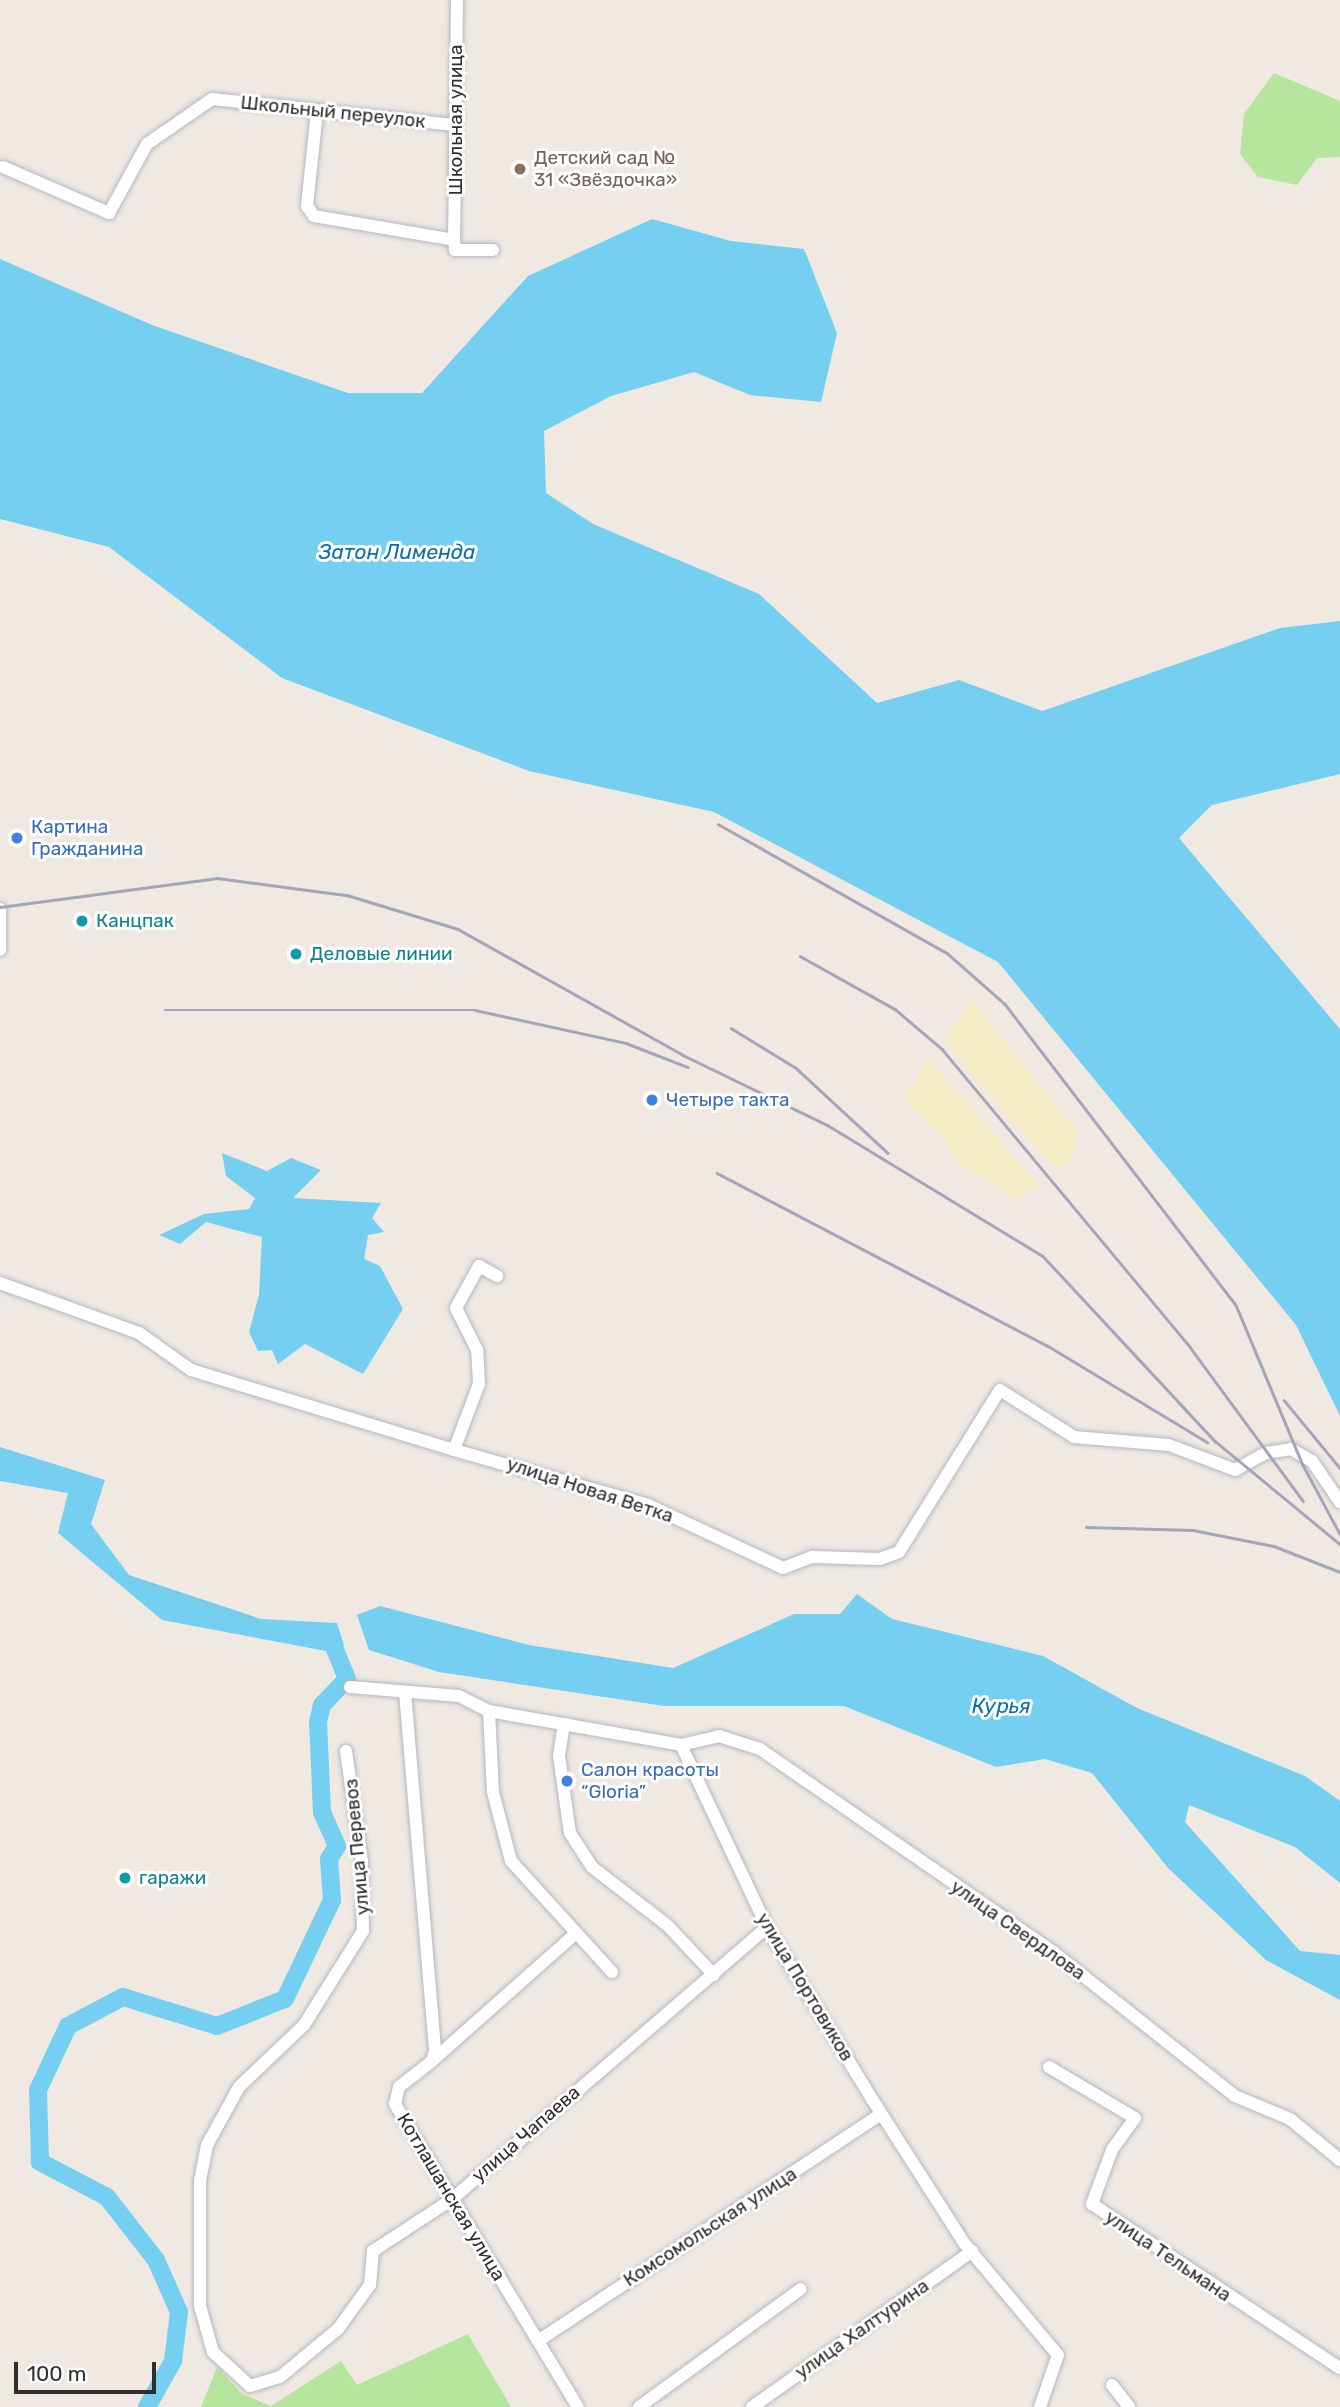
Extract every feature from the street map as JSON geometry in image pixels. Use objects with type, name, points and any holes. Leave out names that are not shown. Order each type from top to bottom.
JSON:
[{"type":"street","name":"Школьная улица","points":[[454,240],[457,0]]},
{"type":"street","name":"Школьный переулок","points":[[3,167],[109,213],[147,144],[212,99],[455,125]]},
{"type":"street","points":[[317,111],[307,206],[325,219],[454,240],[455,250],[493,250]]},
{"type":"street","points":[[0,909],[0,950]]},
{"type":"street","points":[[454,1450],[479,1384],[477,1350],[456,1308],[479,1266],[497,1276]]},
{"type":"street","name":"улица Новая Ветка","points":[[0,1283],[139,1333],[191,1370],[454,1450],[648,1505],[783,1568],[812,1557],[880,1559],[899,1552],[1000,1390],[1074,1437],[1169,1445],[1235,1469],[1266,1453],[1291,1449],[1312,1461],[1340,1502]]},
{"type":"street","points":[[349,1687],[459,1696],[489,1711],[681,1745]]},
{"type":"street","points":[[405,1692],[432,2061]]},
{"type":"street","points":[[489,1711],[493,1792],[511,1861],[612,1972]]},
{"type":"street","points":[[564,1724],[559,1756],[570,1833],[592,1867],[668,1926],[715,1975]]},
{"type":"street","name":"улица Свердлова","points":[[681,1745],[719,1735],[760,1749],[1043,1945],[1235,2096],[1290,2119],[1340,2160]]},
{"type":"street","name":"улица Портовиков","points":[[681,1745],[768,1927],[881,2114],[1010,2304],[1058,2355],[1055,2374],[1040,2407]]},
{"type":"street","name":"улица Перевоз","points":[[240,2379],[214,2351],[200,2306],[200,2181],[207,2145],[231,2099],[304,2025],[363,1931],[362,1862],[346,1751]]},
{"type":"street","name":"улица Чапаева","points":[[240,2379],[263,2386],[316,2350],[359,2305],[370,2285],[373,2251],[451,2200],[768,1927]]},
{"type":"street","name":"Котлашанская улица","points":[[576,1933],[399,2087],[395,2104],[578,2407]]},
{"type":"street","name":"улица Тельмана","points":[[1049,2067],[1135,2118],[1112,2150],[1092,2204],[1340,2368]]},
{"type":"street","name":"Комсомольская улица","points":[[538,2341],[881,2114]]},
{"type":"street","name":"улица Халтурина","points":[[752,2407],[972,2251]]},
{"type":"street","points":[[639,2407],[801,2289]]},
{"type":"street","points":[[1112,2385],[1129,2407]]},
{"type":"green space","points":[[1274,73],[1340,101],[1340,157],[1317,158],[1297,185],[1258,177],[1240,154],[1244,114]]},
{"type":"green space","points":[[468,2334],[511,2407],[201,2407],[217,2367],[242,2394],[271,2406],[341,2361],[357,2385]]},
{"type":"sand","points":[[971,999],[1076,1131],[1073,1158],[1062,1167],[1050,1164],[943,1040]]},
{"type":"sand","points":[[928,1059],[1039,1185],[1017,1200],[957,1162],[944,1138],[903,1099]]},
{"type":"water","name":"Затон Лименда","points":[[652,219],[731,241],[804,249],[837,333],[821,402],[750,395],[694,372],[611,396],[544,431],[546,493],[593,524],[759,594],[877,703],[959,680],[1042,711],[1280,628],[1340,621],[1340,774],[1212,805],[1179,838],[1340,1029],[1340,1416],[1296,1325],[998,962],[714,812],[529,771],[282,678],[109,547],[0,519],[0,259],[152,325],[348,393],[422,393],[528,276]]},
{"type":"water","points":[[222,1153],[267,1171],[291,1158],[321,1170],[293,1198],[381,1203],[372,1218],[384,1232],[368,1235],[364,1259],[380,1266],[403,1309],[363,1374],[305,1344],[278,1364],[272,1350],[258,1351],[249,1332],[259,1295],[262,1237],[206,1222],[180,1244],[159,1235],[204,1214],[249,1209],[255,1198],[226,1176]]},
{"type":"water","points":[[0,1447],[105,1480],[91,1524],[129,1575],[261,1619],[337,1623],[344,1645],[326,1651],[162,1620],[58,1533],[68,1493],[0,1481]]},
{"type":"water","name":"Курья","points":[[857,1594],[892,1619],[1043,1656],[1137,1708],[1305,1776],[1340,1801],[1340,1883],[1295,1847],[1189,1805],[1185,1822],[1300,1951],[1340,1955],[1340,2000],[1266,1960],[1168,1868],[1092,1773],[1045,1759],[996,1767],[844,1706],[664,1706],[439,1672],[369,1650],[357,1615],[380,1606],[529,1645],[673,1668],[794,1614],[840,1614]]},
{"type":"waterway","points":[[147,2407],[173,2361],[179,2312],[156,2260],[107,2197],[40,2162],[38,2090],[68,2026],[123,1997],[217,2026],[285,1999],[332,1900],[329,1859],[337,1846],[322,1813],[318,1722],[322,1705],[347,1679],[332,1642],[316,1639]]},
{"type":"railway","points":[[718,824],[947,953],[1005,1004],[1236,1305],[1303,1465],[1340,1534]]},
{"type":"railway","points":[[0,907],[217,878],[347,895],[458,929],[683,1055],[829,1126],[1043,1256],[1215,1441],[1340,1544]]},
{"type":"railway","points":[[800,956],[895,1009],[942,1049],[1190,1347],[1303,1501]]},
{"type":"railway","points":[[165,1010],[475,1010],[626,1043],[688,1067]]},
{"type":"railway","points":[[731,1028],[796,1068],[888,1153]]},
{"type":"railway","points":[[717,1173],[1048,1346],[1207,1442]]},
{"type":"railway","points":[[1284,1400],[1340,1468]]},
{"type":"railway","points":[[1086,1527],[1193,1530],[1274,1546],[1340,1572]]},
{"type":"place","name":"Детский сад № 31 «Звёздочка»","points":[[520,169]]},
{"type":"place","name":"Картина Гражданина","points":[[17,838]]},
{"type":"place","name":"Канцпак","points":[[82,921]]},
{"type":"place","name":"Деловые линии","points":[[296,954]]},
{"type":"place","name":"Четыре такта","points":[[652,1100]]},
{"type":"place","name":"Салон красоты “Gloria”","points":[[567,1781]]},
{"type":"place","name":"гаражи","points":[[125,1878]]}]
